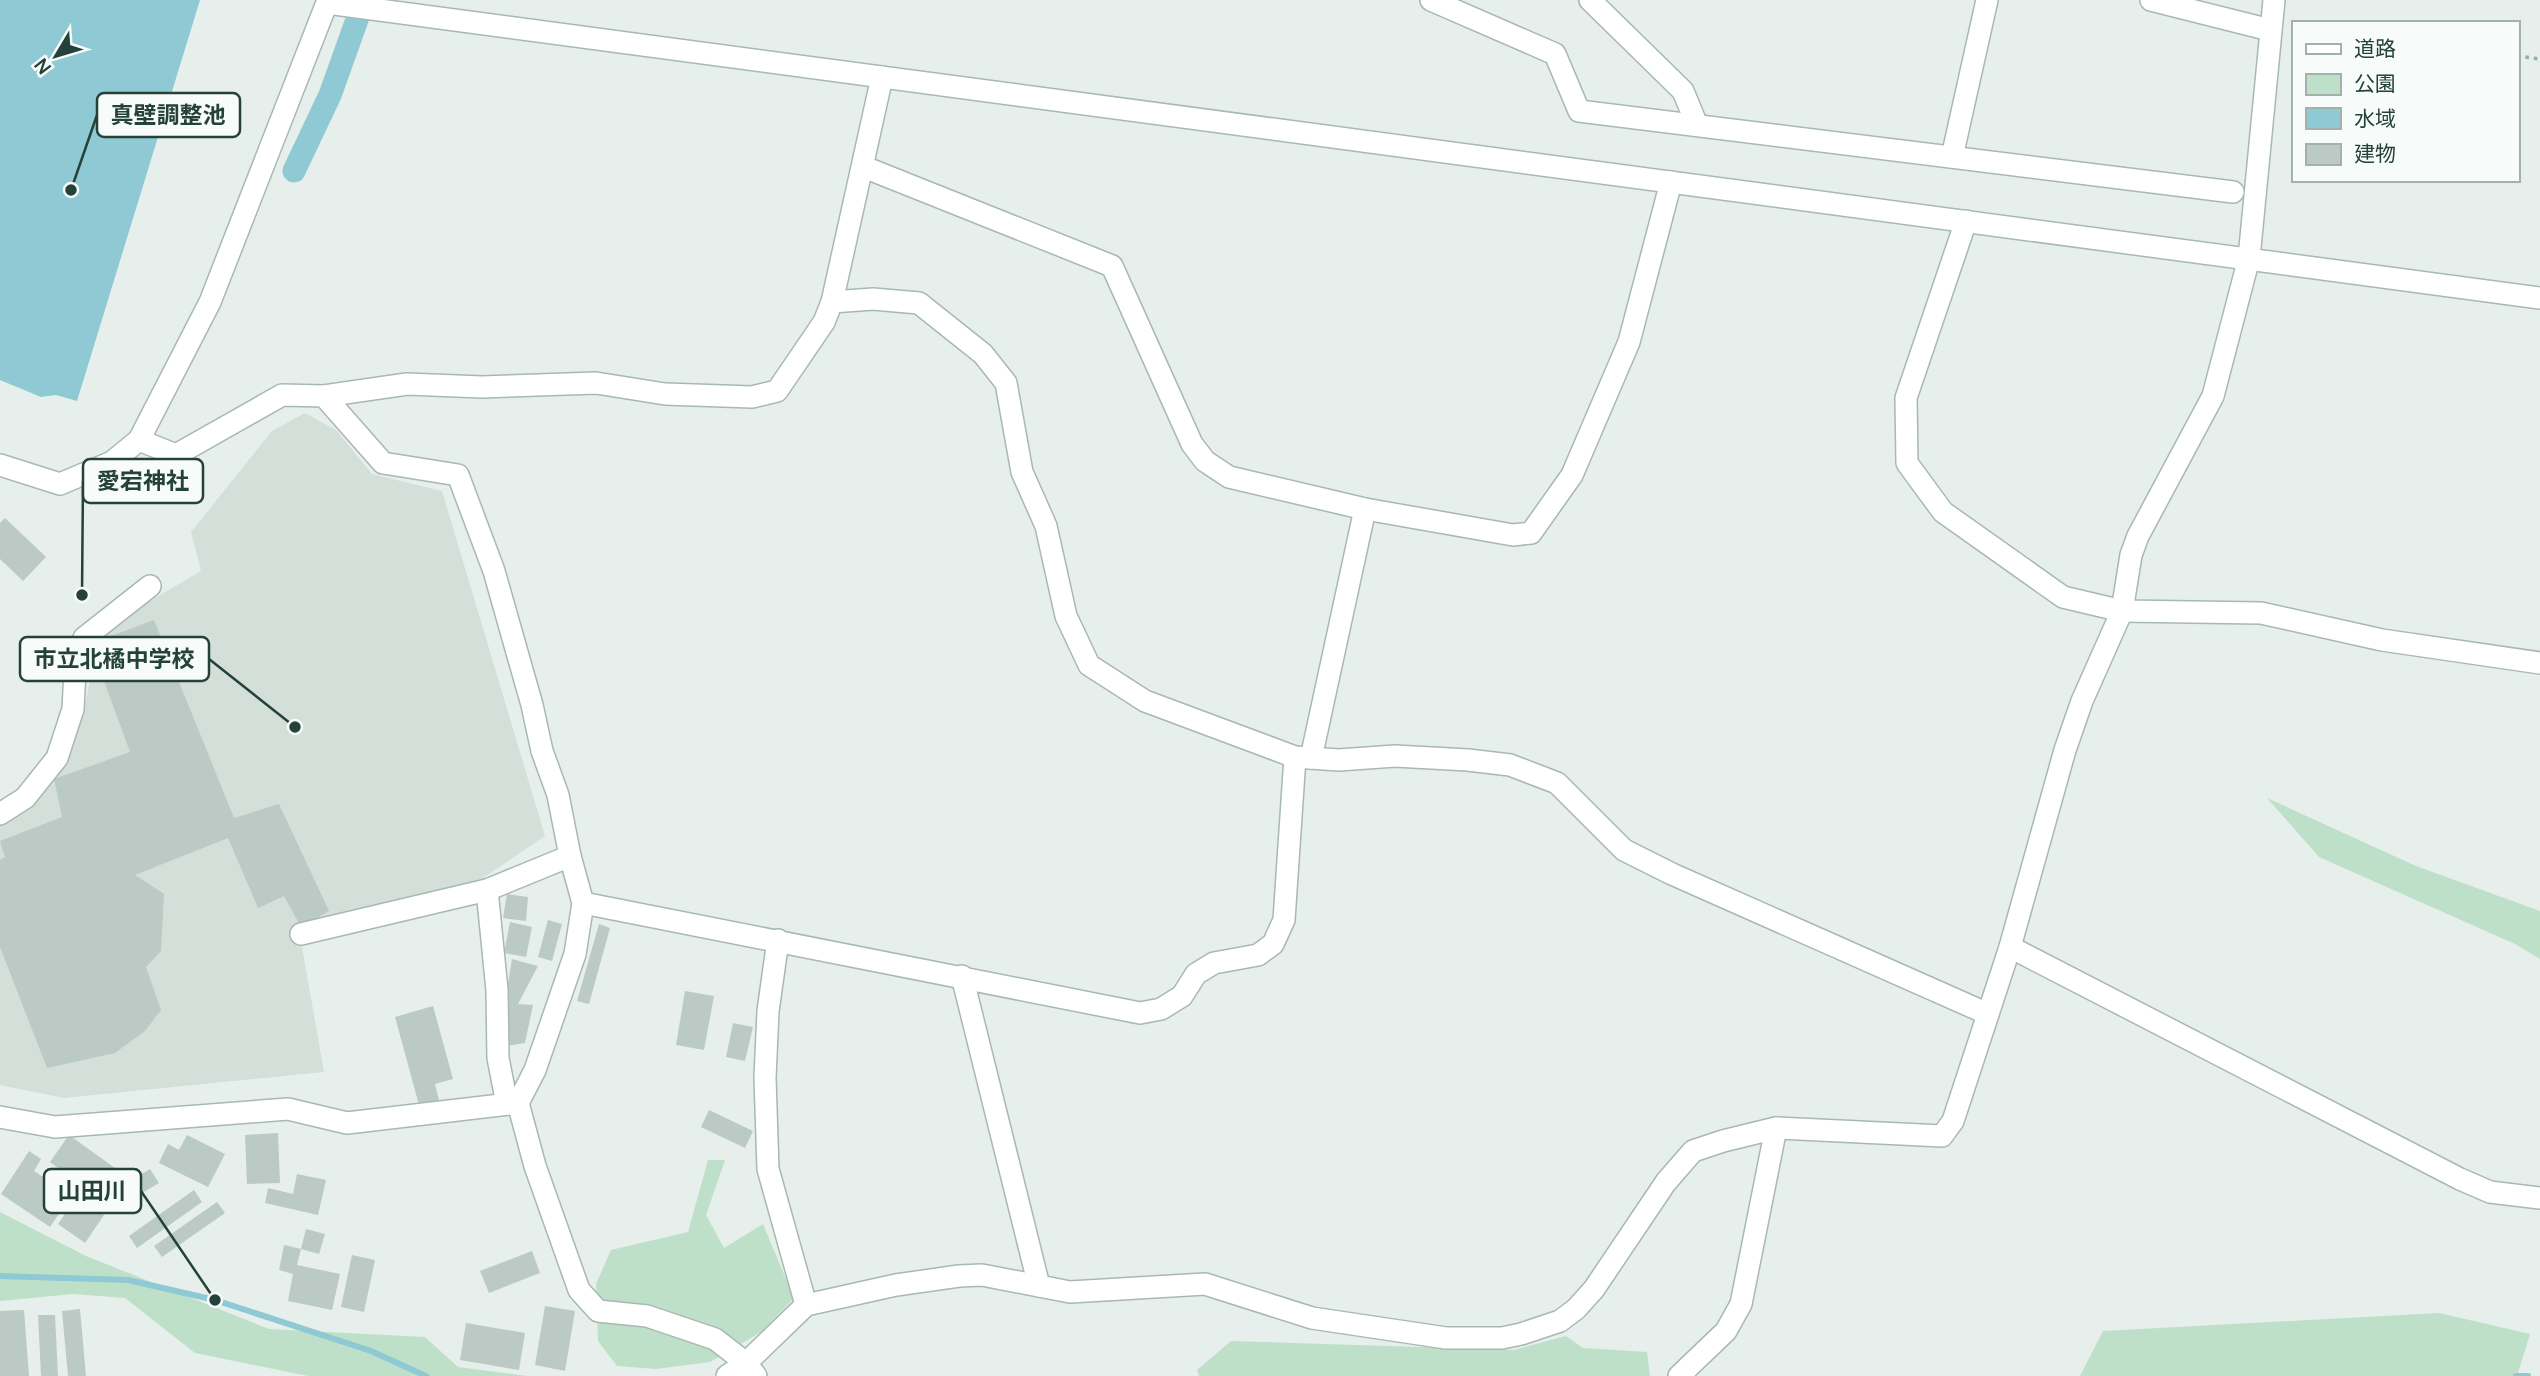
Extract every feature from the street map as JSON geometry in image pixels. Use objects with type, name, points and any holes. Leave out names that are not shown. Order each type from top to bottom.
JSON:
[{"type":"street","points":[[1431,0],[1555,54],[1579,111],[2233,192]]},
{"type":"street","points":[[1590,0],[1683,91],[1697,125]]},
{"type":"street","points":[[1952,157],[1987,0]]},
{"type":"street","points":[[2151,0],[2270,30]]},
{"type":"street","points":[[727,1376],[751,1370],[806,1305],[896,1285],[959,1276],[982,1275],[1080,1292],[1205,1284],[1312,1318],[1446,1338],[1502,1338],[1539,1330],[1560,1321],[1576,1309],[1594,1289],[1666,1182],[1693,1152],[1723,1140],[1776,1128],[1942,1136],[1953,1121],[2010,947],[2069,738],[2082,701],[2122,611],[2131,555],[2138,536],[2213,396],[2249,258],[2274,0]]},
{"type":"street","points":[[0,465],[60,484],[112,462],[139,440],[210,302],[327,1],[2540,298]]},
{"type":"street","points":[[139,440],[176,455],[282,395],[324,396],[407,384],[482,387],[596,383],[665,394],[752,397],[777,391],[824,322],[832,302],[882,77]]},
{"type":"street","points":[[863,167],[1112,266],[1192,444],[1205,461],[1229,477],[1365,509],[1513,535],[1531,533],[1573,475],[1629,342],[1671,182]]},
{"type":"street","points":[[1966,221],[1906,398],[1907,463],[1943,512],[2063,597],[2122,611],[2261,613],[2382,640],[2540,663]]},
{"type":"street","points":[[832,302],[873,299],[919,303],[984,354],[1006,383],[1022,472],[1046,526],[1066,616],[1089,665],[1145,701],[1303,758],[1339,760],[1395,757],[1510,765],[1558,783],[1624,850],[1672,874],[1988,1014]]},
{"type":"street","points":[[0,1117],[55,1127],[288,1109],[347,1123],[512,1103],[535,1070],[575,954],[583,902],[569,856],[558,795],[542,751],[532,705],[494,571],[458,475],[383,463],[324,396]]},
{"type":"street","points":[[583,902],[1140,1013],[1161,1009],[1182,996],[1196,974],[1214,963],[1258,955],[1273,944],[1284,920],[1303,758],[1365,509]]},
{"type":"street","points":[[0,814],[25,798],[57,758],[73,709],[75,670],[84,638],[150,586]]},
{"type":"street","points":[[301,934],[487,890],[569,856]]},
{"type":"street","points":[[487,890],[497,990],[498,1058],[579,1290],[598,1311],[647,1316],[715,1339],[751,1370]]},
{"type":"street","points":[[778,940],[768,1011],[765,1078],[768,1169],[806,1305]]},
{"type":"street","points":[[2010,947],[2459,1179],[2490,1192],[2540,1198]]},
{"type":"street","points":[[962,976],[1039,1286]]},
{"type":"street","points":[[1679,1376],[1726,1331],[1741,1304],[1776,1128]]},
{"type":"path","points":[[2519,56],[2540,60]]},
{"type":"shaded area","points":[[305,413],[336,430],[372,474],[442,491],[545,836],[483,878],[460,889],[339,914],[301,927],[302,947],[324,1072],[64,1098],[0,1085],[0,825],[42,791],[69,757],[87,697],[95,643],[133,611],[201,571],[191,532],[272,431]]},
{"type":"green space","points":[[2267,798],[2416,866],[2540,911],[2540,959],[2515,944],[2319,857]]},
{"type":"green space","points":[[708,1160],[725,1160],[706,1215],[724,1248],[763,1224],[794,1298],[761,1332],[710,1362],[656,1369],[617,1366],[598,1341],[596,1284],[611,1250],[688,1232]]},
{"type":"green space","points":[[0,1212],[86,1256],[269,1329],[425,1337],[458,1367],[528,1376],[308,1376],[195,1353],[125,1298],[73,1294],[0,1301]]},
{"type":"green space","points":[[2439,1313],[2530,1334],[2517,1376],[2080,1376],[2103,1331]]},
{"type":"green space","points":[[1566,1336],[1583,1348],[1647,1352],[1650,1376],[1199,1376],[1197,1370],[1231,1341],[1514,1350]]},
{"type":"water","points":[[0,0],[200,0],[77,401],[56,395],[41,397],[0,380]]},
{"type":"building","points":[[5,518],[46,557],[23,581],[0,559],[0,523]]},
{"type":"building","points":[[154,620],[234,818],[279,804],[329,911],[301,927],[284,896],[258,908],[228,838],[135,875],[164,894],[161,951],[146,967],[161,1010],[145,1031],[115,1053],[47,1068],[0,947],[0,860],[5,857],[0,841],[62,817],[54,779],[130,752],[104,681],[119,671],[106,638]]},
{"type":"building","points":[[507,894],[528,897],[526,921],[503,918]]},
{"type":"building","points":[[548,920],[562,924],[552,961],[538,957]]},
{"type":"building","points":[[510,922],[532,927],[526,957],[504,953]]},
{"type":"building","points":[[599,924],[610,928],[589,1004],[577,1001]]},
{"type":"building","points":[[512,959],[538,966],[518,1004],[533,1005],[525,1043],[506,1046],[505,1003]]},
{"type":"building","points":[[685,991],[714,996],[704,1050],[676,1045]]},
{"type":"building","points":[[433,1006],[453,1079],[435,1084],[439,1100],[419,1105],[395,1017]]},
{"type":"building","points":[[733,1023],[753,1027],[745,1061],[726,1057]]},
{"type":"building","points":[[709,1110],[753,1131],[745,1148],[701,1127]]},
{"type":"building","points":[[278,1133],[280,1183],[247,1184],[245,1135]]},
{"type":"building","points":[[69,1135],[115,1168],[95,1195],[50,1162]]},
{"type":"building","points":[[187,1135],[225,1154],[208,1187],[159,1163],[168,1144],[179,1150]]},
{"type":"building","points":[[29,1151],[41,1159],[34,1171],[71,1196],[50,1227],[1,1194]]},
{"type":"building","points":[[150,1169],[159,1183],[127,1202],[118,1188]]},
{"type":"building","points":[[297,1174],[326,1180],[318,1215],[265,1203],[268,1188],[293,1194]]},
{"type":"building","points":[[194,1190],[202,1202],[137,1248],[129,1236]]},
{"type":"building","points":[[77,1197],[104,1215],[85,1243],[58,1224]]},
{"type":"building","points":[[217,1202],[225,1213],[162,1257],[154,1246]]},
{"type":"building","points":[[306,1229],[325,1234],[319,1254],[301,1249]]},
{"type":"building","points":[[284,1245],[301,1249],[297,1265],[340,1274],[332,1310],[288,1301],[293,1274],[279,1270]]},
{"type":"building","points":[[532,1251],[540,1273],[489,1293],[480,1271]]},
{"type":"building","points":[[352,1255],[375,1260],[364,1312],[341,1307]]},
{"type":"building","points":[[545,1306],[575,1311],[565,1371],[535,1365]]},
{"type":"building","points":[[80,1309],[86,1376],[68,1376],[62,1311]]},
{"type":"building","points":[[24,1310],[29,1376],[0,1376],[0,1311]]},
{"type":"building","points":[[38,1315],[55,1315],[58,1376],[41,1376]]},
{"type":"building","points":[[466,1323],[525,1333],[519,1370],[460,1360]]},
{"type":"waterway","points":[[294,171],[330,95],[364,0]]},
{"type":"waterway","points":[[0,1276],[128,1280],[215,1300],[371,1351],[426,1376]]},
{"type":"waterway","points":[[2516,1376],[2528,1376]]},
{"type":"place","name":"真壁調整池","points":[[71,190]]},
{"type":"place","name":"愛宕神社","points":[[82,595]]},
{"type":"place","name":"市立北橘中学校","points":[[295,727]]},
{"type":"place","name":"山田川","points":[[215,1300]]}]
